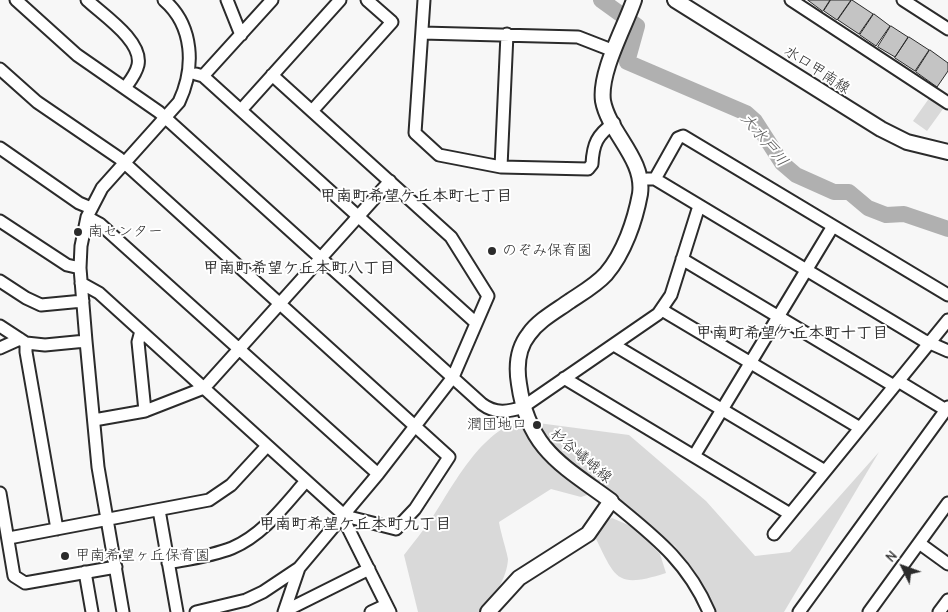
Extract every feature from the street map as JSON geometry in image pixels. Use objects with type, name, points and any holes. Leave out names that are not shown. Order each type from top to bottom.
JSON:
[{"type":"main road","points":[[634,0],[614,51],[603,90],[604,101],[640,179]]},
{"type":"main road","name":"水口甲南線","points":[[675,0],[881,129],[907,142],[948,152]]},
{"type":"main road","name":"杉谷嶬峨線","points":[[488,612],[519,578],[588,534],[611,501],[544,449],[535,438],[523,406],[518,369],[518,353],[529,333],[545,318],[605,275],[618,258],[634,216],[640,194],[640,179]]},
{"type":"street","points":[[16,0],[77,55],[165,118],[487,408],[508,412],[523,406],[652,320],[662,310],[671,295],[699,206]]},
{"type":"street","points":[[87,0],[131,40],[136,48],[138,66],[125,88]]},
{"type":"street","points":[[123,612],[98,467],[81,283],[81,246],[89,213],[108,181],[179,102],[190,73],[188,42],[182,23],[164,0]]},
{"type":"street","points":[[227,0],[241,35]]},
{"type":"street","points":[[203,76],[272,0]]},
{"type":"street","points":[[241,110],[340,0]]},
{"type":"street","points":[[312,111],[392,22],[367,0]]},
{"type":"street","points":[[424,0],[416,135],[439,155],[501,167],[588,169],[592,164],[593,146],[596,139],[614,123]]},
{"type":"street","points":[[791,0],[948,103]]},
{"type":"street","points":[[903,0],[948,29]]},
{"type":"street","points":[[422,33],[578,37],[614,51]]},
{"type":"street","points":[[501,167],[506,34]]},
{"type":"street","points":[[0,69],[38,102],[124,162],[449,457],[415,509],[396,530],[345,516],[99,293],[81,283]]},
{"type":"street","points":[[190,73],[203,76],[476,323]]},
{"type":"street","points":[[196,612],[246,600],[264,592],[299,568],[345,516],[453,377],[488,296],[451,236],[272,75]]},
{"type":"street","points":[[655,179],[678,138],[683,136],[948,295]]},
{"type":"street","points":[[0,148],[79,203],[378,474]]},
{"type":"street","points":[[640,179],[655,179],[923,340],[948,351]]},
{"type":"street","points":[[94,420],[145,411],[204,388],[390,182]]},
{"type":"street","points":[[0,221],[67,265],[80,268]]},
{"type":"street","points":[[694,456],[805,269],[833,226]]},
{"type":"street","points":[[682,259],[896,383],[947,409],[799,612]]},
{"type":"street","points":[[0,281],[26,298],[41,305],[83,302]]},
{"type":"street","points":[[662,310],[860,428]]},
{"type":"street","points":[[774,534],[948,320]]},
{"type":"street","points":[[0,326],[23,341],[45,345],[86,342]]},
{"type":"street","points":[[141,331],[138,342],[145,411]]},
{"type":"street","points":[[0,348],[23,341]]},
{"type":"street","points":[[23,341],[56,529]]},
{"type":"street","points":[[614,345],[825,471]]},
{"type":"street","points":[[564,378],[790,514]]},
{"type":"street","points":[[9,538],[200,503],[216,497],[231,485],[267,446]]},
{"type":"street","points":[[168,563],[218,553],[250,538],[271,521],[306,481]]},
{"type":"street","points":[[0,493],[14,576],[25,583],[116,567]]},
{"type":"street","points":[[611,501],[651,532],[674,555],[704,600],[709,612]]},
{"type":"street","points":[[869,612],[948,504]]},
{"type":"street","points":[[159,510],[176,612]]},
{"type":"street","points":[[345,516],[345,522],[388,608],[372,612]]},
{"type":"street","points":[[919,543],[948,564]]},
{"type":"street","points":[[288,609],[299,568]]},
{"type":"street","points":[[288,609],[369,569]]},
{"type":"street","points":[[85,572],[92,612]]},
{"type":"street","points":[[939,612],[948,600]]},
{"type":"shaded area","points":[[935,90],[948,102],[927,131],[913,121]]},
{"type":"shaded area","points":[[523,421],[629,435],[706,501],[755,556],[790,552],[879,452],[784,612],[715,612],[704,587],[675,546],[602,490],[581,497],[551,489],[499,522],[508,557],[507,566],[499,587],[483,612],[418,612],[404,555],[432,518],[459,475],[482,446],[508,426]]},
{"type":"shaded area","points":[[612,518],[633,527],[660,554],[666,573],[649,578],[627,580],[620,577],[614,571],[595,537],[604,521]]},
{"type":"building","points":[[808,0],[830,0],[823,11]]},
{"type":"building","points":[[831,0],[851,0],[837,20],[824,11]]},
{"type":"building","points":[[852,0],[873,14],[859,34],[838,20]]},
{"type":"building","points":[[874,14],[890,26],[876,46],[860,35]]},
{"type":"building","points":[[891,26],[908,37],[895,57],[878,47]]},
{"type":"building","points":[[909,37],[929,50],[915,71],[895,58]]},
{"type":"building","points":[[930,50],[948,63],[948,71],[937,87],[916,72]]},
{"type":"waterway","name":"大水戸川","points":[[601,0],[637,26],[627,62],[746,113],[755,121],[782,163],[796,175],[834,192],[849,192],[868,208],[886,215],[904,214],[948,229]]},
{"type":"place","name":"南センター","points":[[78,232]]},
{"type":"place","name":"のぞみ保育園","points":[[492,251]]},
{"type":"place","name":"潤団地口","points":[[537,425]]},
{"type":"place","name":"甲南希望ヶ丘保育園","points":[[65,556]]},
{"type":"district","name":"甲南町希望ケ丘本町七丁目","points":[[416,196]]},
{"type":"district","name":"甲南町希望ケ丘本町八丁目","points":[[299,268]]},
{"type":"district","name":"甲南町希望ケ丘本町十丁目","points":[[792,333]]},
{"type":"district","name":"甲南町希望ケ丘本町九丁目","points":[[355,524]]}]
